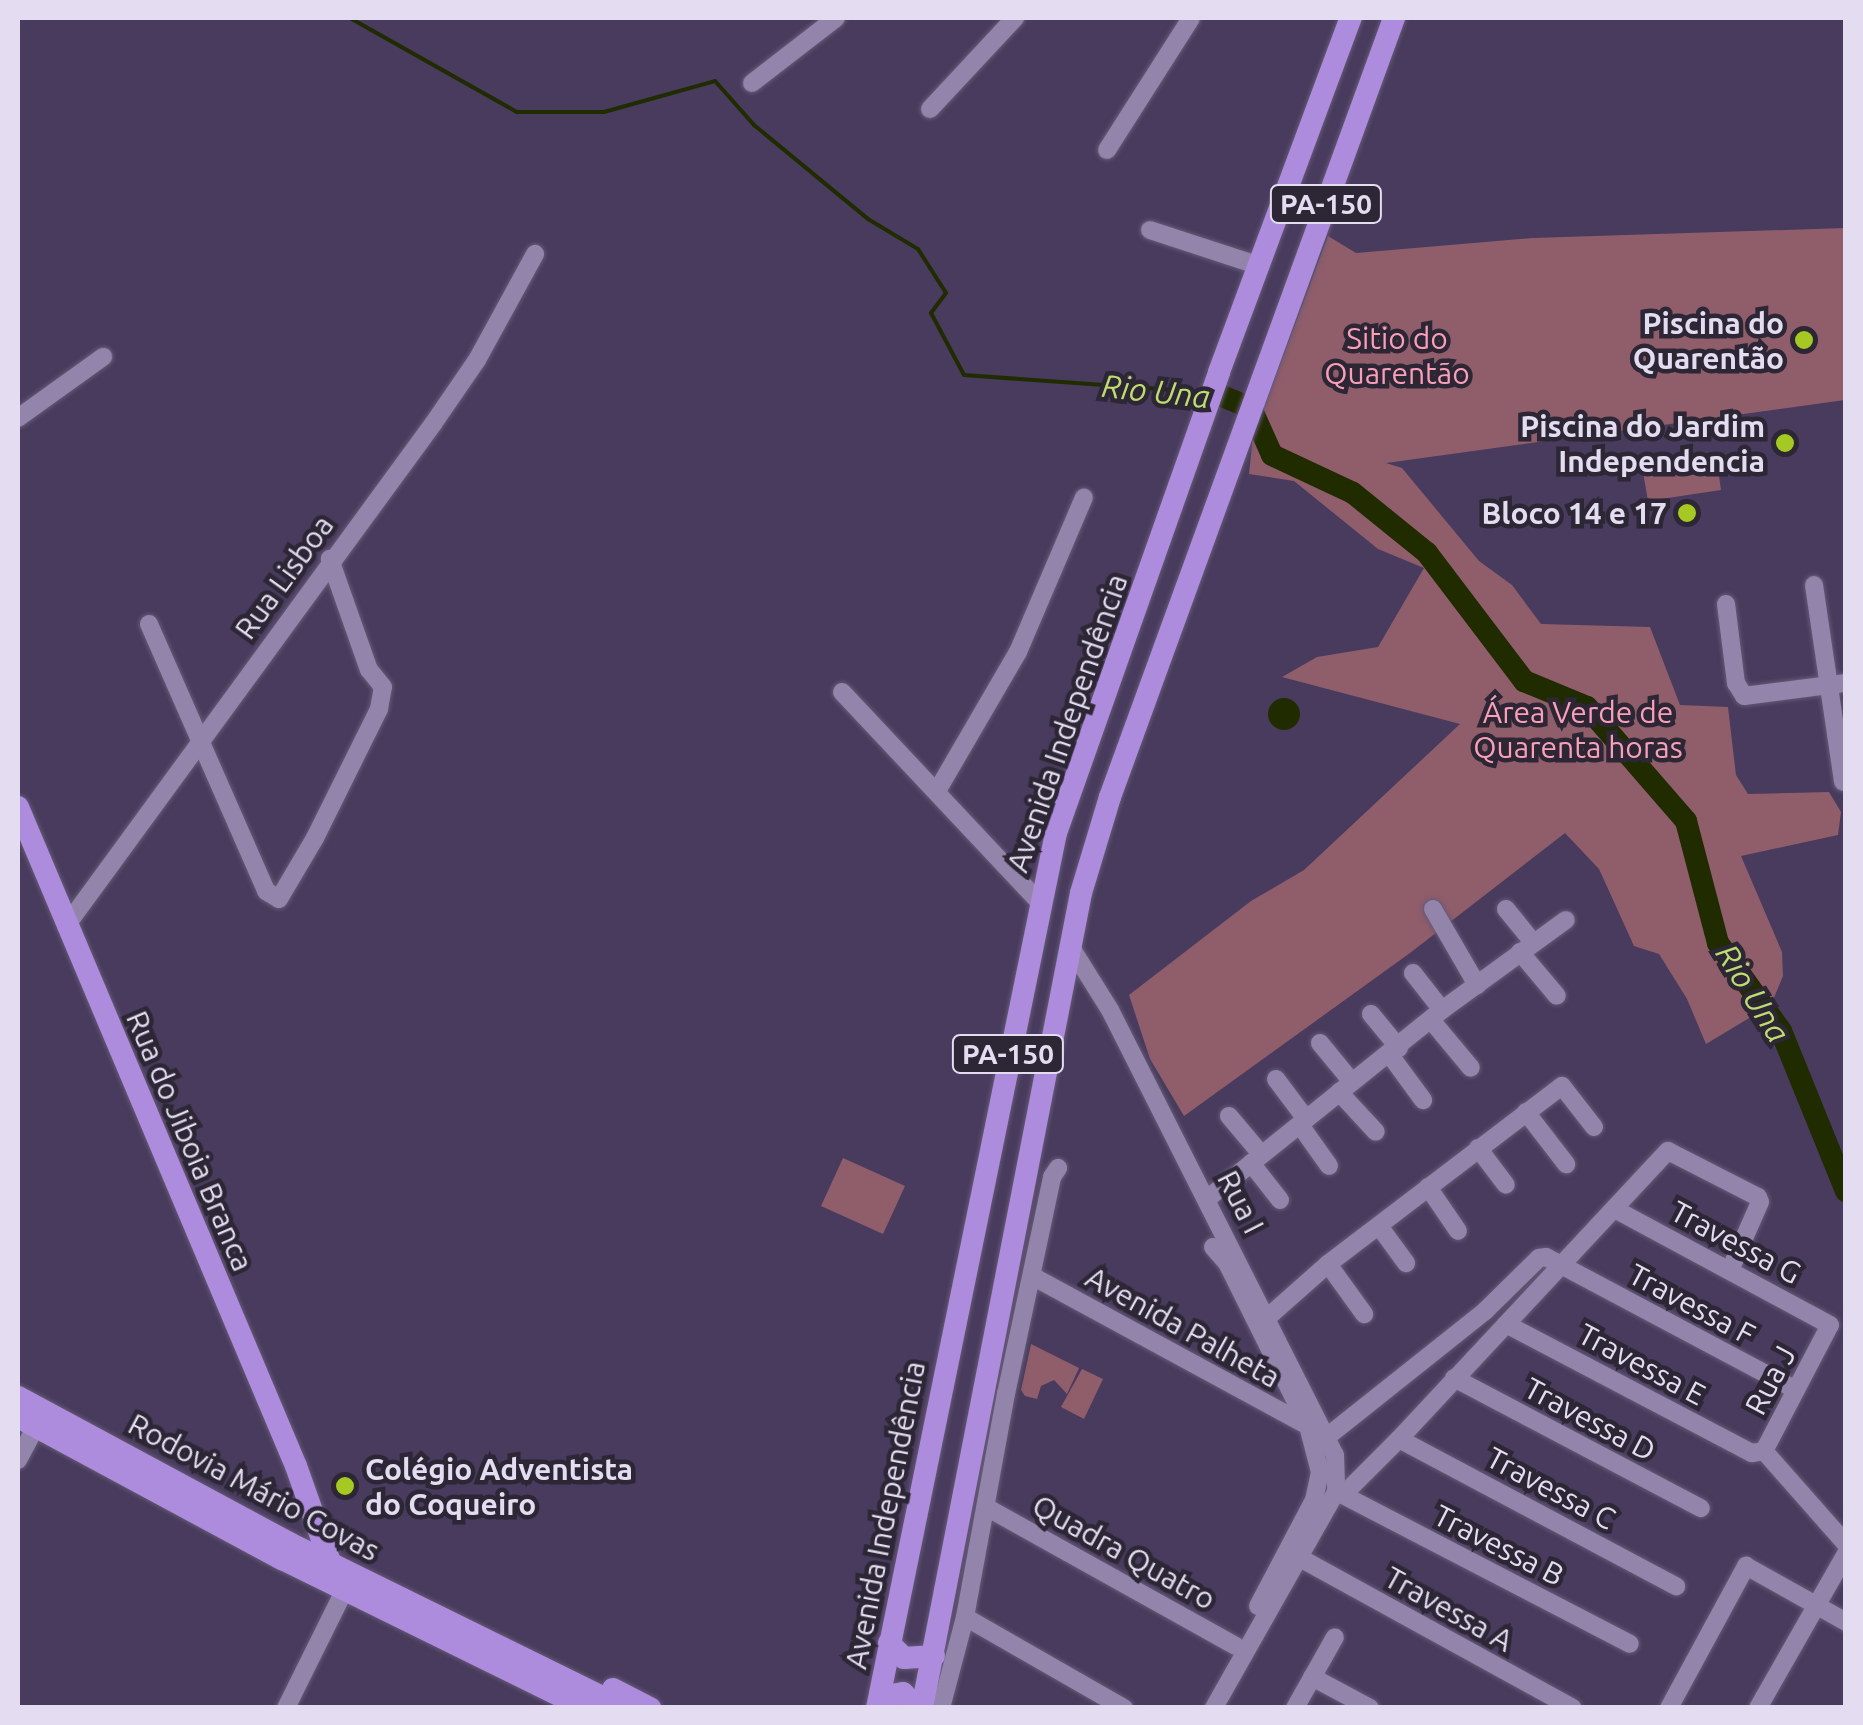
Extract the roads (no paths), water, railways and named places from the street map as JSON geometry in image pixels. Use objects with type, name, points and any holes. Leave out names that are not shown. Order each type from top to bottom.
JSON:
[{"type":"main road","name":"Avenida Independência","points":[[878,1702],[1041,894],[1076,769],[1351,18]]},
{"type":"main road","name":"PA-150","points":[[919,1708],[934,1656],[1081,894],[1110,797],[1394,18]]},
{"type":"main road","name":"Rua do Jiboia Branca","points":[[18,807],[309,1498],[338,1577]]},
{"type":"main road","points":[[1041,894],[1065,901],[1081,894]]},
{"type":"main road","points":[[1034,928],[1055,931],[1070,946]]},
{"type":"main road","name":"Rodovia Mário Covas","points":[[18,1397],[285,1551]]},
{"type":"main road","name":"Rodovia Mário Covas","points":[[26,1421],[480,1646],[570,1698],[625,1708]]},
{"type":"main road","points":[[285,1551],[309,1498]]},
{"type":"main road","points":[[889,1643],[904,1658],[934,1656]]},
{"type":"main road","points":[[480,1646],[650,1708]]},
{"type":"main road","points":[[878,1702],[903,1694],[919,1708]]},
{"type":"street","points":[[752,83],[836,18]]},
{"type":"street","points":[[930,109],[1015,18]]},
{"type":"street","points":[[1107,150],[1186,19]]},
{"type":"street","points":[[1150,230],[1260,266]]},
{"type":"street","name":"Rua Lisboa","points":[[66,926],[466,376],[536,254]]},
{"type":"street","points":[[18,418],[103,357]]},
{"type":"street","points":[[937,791],[1018,652],[1084,498]]},
{"type":"street","points":[[150,624],[266,891],[279,899],[315,838],[379,709],[384,687],[369,670],[330,559]]},
{"type":"street","points":[[1814,585],[1837,684],[1842,782]]},
{"type":"street","points":[[1726,604],[1736,683],[1744,696],[1837,684]]},
{"type":"street","points":[[842,692],[1041,894]]},
{"type":"street","points":[[1433,909],[1482,980]]},
{"type":"street","points":[[1506,909],[1556,996]]},
{"type":"street","points":[[1208,1198],[1482,980],[1566,920]]},
{"type":"street","points":[[1458,939],[1482,980]]},
{"type":"street","name":"Rua I","points":[[1070,946],[1110,1010],[1328,1436],[1340,1493]]},
{"type":"street","points":[[1413,973],[1471,1068]]},
{"type":"street","points":[[1372,1014],[1424,1100]]},
{"type":"street","points":[[1320,1043],[1376,1132]]},
{"type":"street","points":[[1276,1079],[1329,1166]]},
{"type":"street","points":[[1268,1317],[1328,1264],[1562,1086],[1594,1127]]},
{"type":"street","points":[[1526,1112],[1566,1164]]},
{"type":"street","points":[[1229,1116],[1280,1200]]},
{"type":"street","points":[[1478,1148],[1506,1185]]},
{"type":"street","points":[[1214,1708],[1340,1493],[1399,1439],[1668,1151],[1758,1197],[1760,1202],[1731,1268]]},
{"type":"street","points":[[941,1708],[965,1617],[1052,1177],[1058,1168]]},
{"type":"street","points":[[1428,1187],[1458,1230]]},
{"type":"street","name":"Travessa G","points":[[1616,1209],[1731,1268],[1830,1326]]},
{"type":"street","points":[[1379,1226],[1406,1262]]},
{"type":"street","points":[[1204,1708],[1319,1486],[1317,1455],[1308,1426],[1227,1263],[1213,1247]]},
{"type":"street","points":[[1328,1436],[1485,1311],[1539,1258],[1562,1266]]},
{"type":"street","points":[[1328,1264],[1364,1314]]},
{"type":"street","name":"Travessa F","points":[[1562,1266],[1796,1390]]},
{"type":"street","name":"Avenida Palheta","points":[[1032,1276],[1308,1426]]},
{"type":"street","name":"Travessa E","points":[[1506,1324],[1758,1452]]},
{"type":"street","name":"Rua J","points":[[1758,1452],[1830,1326]]},
{"type":"street","name":"Travessa D","points":[[1454,1378],[1701,1508]]},
{"type":"street","points":[[18,1460],[26,1421]]},
{"type":"street","name":"Travessa C","points":[[1399,1439],[1676,1586]]},
{"type":"street","points":[[1758,1452],[1846,1544]]},
{"type":"street","name":"Travessa B","points":[[1340,1493],[1630,1644]]},
{"type":"street","name":"Quadra Quatro","points":[[986,1506],[1236,1646]]},
{"type":"street","points":[[1758,1708],[1846,1554]]},
{"type":"street","name":"Travessa A","points":[[1300,1558],[1572,1708]]},
{"type":"street","points":[[1669,1708],[1746,1566],[1846,1622]]},
{"type":"street","points":[[286,1708],[338,1577]]},
{"type":"street","points":[[965,1617],[1124,1708]]},
{"type":"street","points":[[1295,1708],[1335,1637]]},
{"type":"street","points":[[1312,1677],[1370,1708]]},
{"type":"waterway","name":"Rio Una","points":[[350,18],[517,112],[604,112],[715,81],[754,125],[868,219],[918,249],[946,293],[931,313],[964,375],[1202,392]]},
{"type":"waterway","name":"Rio Una","points":[[1212,392],[1251,408],[1272,455],[1353,493],[1427,553],[1524,681],[1587,707],[1686,821],[1718,943],[1781,1031],[1846,1191]]},
{"type":"place","name":"Piscina do Quarentão","points":[[1804,340]]},
{"type":"place","name":"Piscina do Jardim Independencia","points":[[1785,443]]},
{"type":"place","name":"Bloco 14 e 17","points":[[1687,513]]},
{"type":"place","name":"Colégio Adventista do Coqueiro","points":[[345,1486]]},
{"type":"park label","name":"Sitio do Quarentão","points":[[1397,355]]},
{"type":"park label","name":"Área Verde de Quarenta horas","points":[[1578,729]]}]
